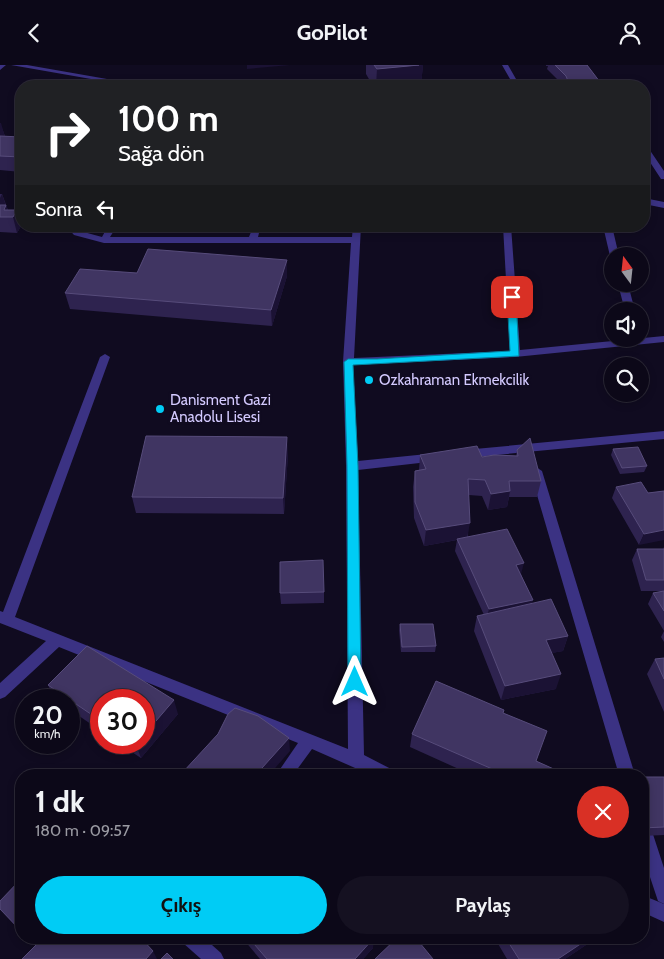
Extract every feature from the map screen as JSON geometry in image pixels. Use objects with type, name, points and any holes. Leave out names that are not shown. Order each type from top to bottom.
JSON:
[{"type":"street","points":[[0,68],[3,65]]},
{"type":"street","points":[[14,65],[106,80]]},
{"type":"street","points":[[505,65],[514,80]]},
{"type":"street","points":[[650,157],[664,177]]},
{"type":"street","points":[[650,202],[664,205]]},
{"type":"street","points":[[76,232],[104,240],[251,233],[356,239]]},
{"type":"street","points":[[104,240],[109,232]]},
{"type":"street","points":[[356,759],[352,466],[348,362],[357,232]]},
{"type":"street","points":[[508,232],[515,354]]},
{"type":"street","points":[[609,232],[613,247]]},
{"type":"street","points":[[649,340],[664,339]]},
{"type":"street","points":[[348,362],[377,363],[515,354],[604,344]]},
{"type":"street","points":[[105,357],[4,619],[309,740],[375,769]]},
{"type":"street","points":[[352,466],[528,447],[664,435]]},
{"type":"street","points":[[528,447],[625,769]]},
{"type":"street","points":[[0,692],[56,641]]},
{"type":"street","points":[[288,769],[309,740]]},
{"type":"street","points":[[649,847],[664,895]]},
{"type":"street","points":[[649,906],[664,913]]},
{"type":"street","points":[[197,944],[215,959]]},
{"type":"building","points":[[374,65],[419,65],[377,69]]},
{"type":"building","points":[[555,65],[587,65],[598,80],[568,80]]},
{"type":"building","points":[[0,136],[15,137],[15,157],[0,156]]},
{"type":"building","points":[[0,205],[6,205],[4,210],[15,210],[13,217],[0,217]]},
{"type":"building","points":[[148,249],[287,260],[271,310],[65,293],[80,269],[137,273]]},
{"type":"building","points":[[146,436],[287,437],[283,498],[132,497]]},
{"type":"building","points":[[530,438],[541,481],[509,481],[510,491],[491,494],[485,480],[468,479],[470,523],[426,530],[415,502],[415,471],[426,469],[420,455],[477,446],[482,457],[494,455],[518,456],[517,450]]},
{"type":"building","points":[[638,447],[647,466],[622,468],[613,449]]},
{"type":"building","points":[[641,482],[648,493],[664,491],[664,530],[644,534],[616,487]]},
{"type":"building","points":[[507,529],[524,563],[516,565],[533,600],[489,609],[457,539]]},
{"type":"building","points":[[637,549],[664,549],[664,580],[646,580]]},
{"type":"building","points":[[323,560],[324,592],[280,593],[280,562]]},
{"type":"building","points":[[664,591],[664,611],[653,593]]},
{"type":"building","points":[[551,599],[568,636],[546,640],[561,674],[505,686],[477,616]]},
{"type":"building","points":[[400,624],[433,624],[436,646],[402,647]]},
{"type":"building","points":[[87,646],[174,700],[155,722],[155,689],[90,689],[90,714],[80,707],[80,689],[54,689],[48,685]]},
{"type":"building","points":[[664,658],[664,679],[655,659]]},
{"type":"building","points":[[436,681],[504,710],[503,713],[547,731],[536,761],[554,769],[492,769],[412,734]]},
{"type":"building","points":[[235,708],[258,716],[289,738],[262,769],[186,769],[218,734],[228,714]]},
{"type":"building","points":[[649,777],[664,777],[664,827],[649,828]]},
{"type":"building","points":[[15,885],[15,925],[0,909],[0,901]]},
{"type":"building","points":[[37,944],[146,944],[153,951],[146,959],[22,959]]},
{"type":"building","points":[[254,944],[369,944],[355,959],[267,959]]},
{"type":"building","points":[[391,944],[421,944],[433,959],[375,959]]},
{"type":"building","points":[[509,944],[580,944],[558,959],[519,959]]},
{"type":"building","points":[[167,953],[173,959],[161,959]]},
{"type":"place","name":"Ozkahraman Ekmekcilik","points":[[369,380]]},
{"type":"place","name":"Danisment Gazi Anadolu Lisesi","points":[[160,409]]},
{"type":"route","points":[[355,682],[352,466],[348,362],[377,363],[515,354],[512,297]]}]
